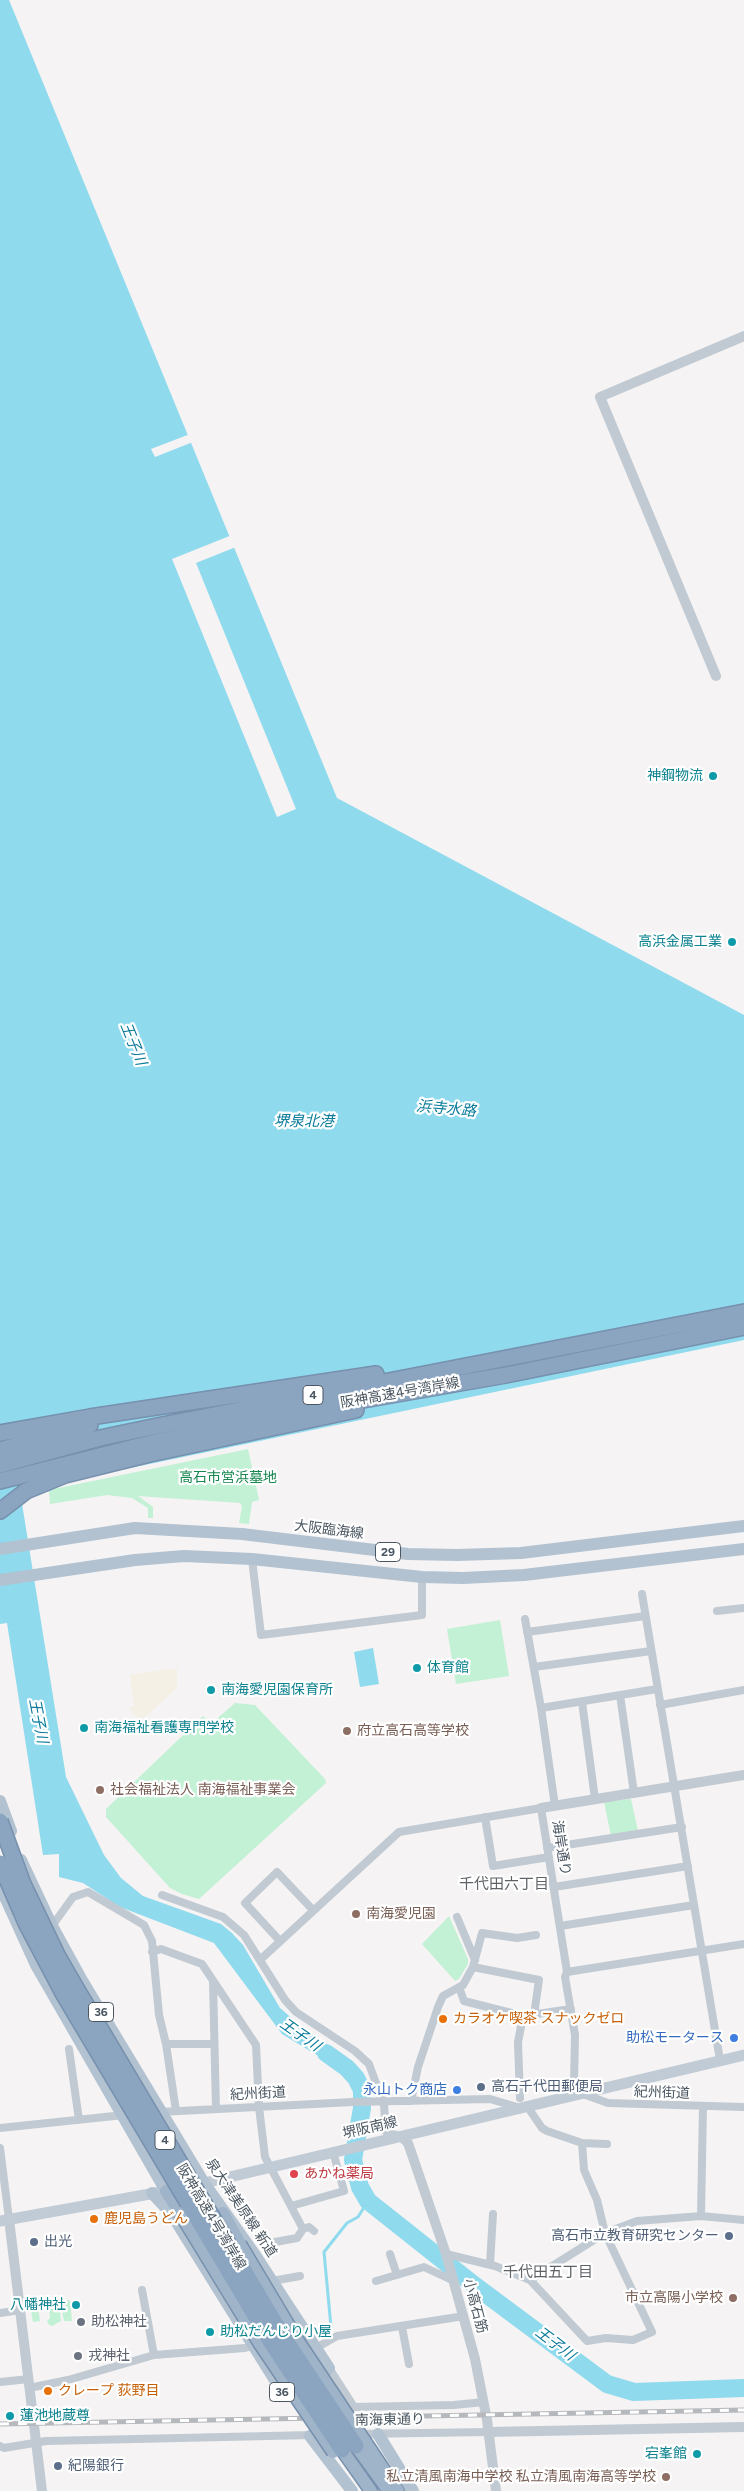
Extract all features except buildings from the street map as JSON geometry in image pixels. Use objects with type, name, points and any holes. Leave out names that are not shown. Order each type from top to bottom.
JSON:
[{"type":"highway","name":"阪神高速4号湾岸線","points":[[0,1465],[100,1438],[156,1426],[744,1312]]},
{"type":"highway","name":"阪神高速4号湾岸線","points":[[0,1480],[54,1465],[159,1441],[329,1406],[506,1375],[744,1327]]},
{"type":"highway","points":[[0,1450],[90,1425],[222,1398],[335,1378],[414,1369],[627,1335]]},
{"type":"highway","points":[[0,1511],[26,1491],[88,1469],[331,1416],[506,1375]]},
{"type":"highway","points":[[0,1433],[90,1417],[222,1398]]},
{"type":"highway","points":[[0,1484],[54,1465]]},
{"type":"highway","name":"阪神高速4号湾岸線","points":[[0,1821],[23,1884],[71,1980],[349,2448]]},
{"type":"highway","name":"阪神高速4号湾岸線","points":[[0,1863],[26,1923],[64,1995],[265,2332],[349,2448]]},
{"type":"highway","points":[[166,2191],[297,2401],[362,2491]]},
{"type":"highway","points":[[223,2213],[333,2396],[398,2491]]},
{"type":"highway","points":[[349,2448],[372,2491]]},
{"type":"highway","points":[[349,2448],[388,2491]]},
{"type":"main road","name":"大阪臨海線","points":[[0,1549],[135,1528],[242,1534],[408,1554],[522,1553],[744,1526]]},
{"type":"main road","name":"29","points":[[0,1580],[135,1560],[184,1556],[252,1559],[422,1577],[463,1578],[524,1575],[744,1549]]},
{"type":"main road","name":"泉大津美原線 新道","points":[[0,1801],[21,1860],[52,1926],[204,2184],[272,2281],[328,2368]]},
{"type":"main road","name":"36","points":[[0,1886],[36,1965],[166,2191]]},
{"type":"main road","name":"堺阪南線","points":[[4,2220],[204,2184],[401,2136],[521,2104],[580,2094],[744,2055]]},
{"type":"main road","name":"36","points":[[152,2193],[170,2212],[283,2393],[288,2395],[328,2368]]},
{"type":"main road","points":[[378,2434],[413,2491]]},
{"type":"main road","points":[[310,2436],[352,2491]]},
{"type":"street","points":[[716,676],[600,397],[744,336]]},
{"type":"street","points":[[252,1559],[260,1635],[422,1615],[422,1577]]},
{"type":"street","points":[[642,1594],[720,2060]]},
{"type":"street","points":[[716,1611],[744,1608]]},
{"type":"street","points":[[527,1632],[645,1616]]},
{"type":"street","points":[[525,1619],[541,1708],[555,1806]]},
{"type":"street","points":[[534,1668],[651,1651]]},
{"type":"street","points":[[541,1708],[657,1690]]},
{"type":"street","points":[[660,1705],[744,1690]]},
{"type":"street","points":[[620,1696],[634,1793]]},
{"type":"street","points":[[582,1702],[595,1799]]},
{"type":"street","name":"海岸通り","points":[[580,2094],[574,2085],[575,2035],[541,1808],[744,1775]]},
{"type":"street","points":[[261,1959],[399,1832],[541,1808]]},
{"type":"street","points":[[485,1818],[493,1866],[549,1857]]},
{"type":"street","points":[[547,1848],[682,1827]]},
{"type":"street","points":[[554,1887],[688,1866]]},
{"type":"street","points":[[280,1941],[245,1903],[277,1872],[313,1910]]},
{"type":"street","points":[[52,1926],[73,1897],[88,1892],[144,1925],[152,1941],[159,2014],[166,2044],[176,2111]]},
{"type":"street","points":[[162,1895],[223,1918],[244,1936],[261,1959],[285,2000],[296,2012],[355,2051],[369,2064],[374,2072],[382,2101],[386,2132],[401,2136]]},
{"type":"street","points":[[560,1926],[694,1905]]},
{"type":"street","points":[[457,1917],[474,1963]]},
{"type":"street","points":[[411,2101],[418,2067],[438,2007],[443,1996],[463,1985],[474,1963],[482,1933],[517,1938],[536,1935]]},
{"type":"street","points":[[567,1972],[744,1944]]},
{"type":"street","points":[[152,1952],[161,1949],[202,1964],[256,2045],[259,2107],[265,2157],[303,2229]]},
{"type":"street","points":[[474,1963],[539,1980],[534,2015]]},
{"type":"street","points":[[213,1981],[216,2109]]},
{"type":"street","points":[[459,1987],[464,2001],[522,2016],[571,2009]]},
{"type":"street","points":[[522,2016],[518,2042],[521,2104],[542,2128],[582,2143],[607,2144]]},
{"type":"street","points":[[166,2044],[213,2044]]},
{"type":"street","points":[[69,2048],[78,2120]]},
{"type":"street","name":"紀州街道","points":[[580,2094],[608,2103],[744,2107]]},
{"type":"street","name":"紀州街道","points":[[0,2128],[162,2112],[353,2102],[490,2100],[521,2104]]},
{"type":"street","points":[[701,2216],[703,2106]]},
{"type":"street","name":"小高石筋","points":[[401,2136],[408,2143],[446,2254],[464,2316],[484,2402],[496,2491]]},
{"type":"street","points":[[446,2254],[490,2264],[530,2280],[587,2341],[606,2338],[633,2340],[652,2332],[605,2233],[597,2200],[584,2170],[582,2143]]},
{"type":"street","points":[[0,2148],[4,2220],[20,2310],[42,2491]]},
{"type":"street","points":[[291,2206],[344,2192],[338,2151]]},
{"type":"street","points":[[490,2264],[493,2214]]},
{"type":"street","points":[[530,2280],[605,2233],[637,2221],[701,2216],[744,2220]]},
{"type":"street","points":[[275,2242],[297,2238],[303,2229],[309,2227],[314,2231]]},
{"type":"street","points":[[390,2254],[396,2275]]},
{"type":"street","points":[[376,2281],[424,2267],[454,2281]]},
{"type":"street","points":[[272,2281],[300,2276]]},
{"type":"street","points":[[142,2290],[154,2355]]},
{"type":"street","points":[[0,2313],[20,2310]]},
{"type":"street","points":[[316,2348],[337,2336],[464,2316]]},
{"type":"street","points":[[402,2327],[409,2364]]},
{"type":"street","points":[[0,2382],[29,2383],[68,2380],[154,2355],[252,2346]]},
{"type":"street","points":[[328,2368],[354,2407],[454,2405],[484,2402]]},
{"type":"street","name":"南海東通り","points":[[0,2446],[4,2448],[46,2441],[744,2427]]},
{"type":"green space","name":"高石市営浜墓地","points":[[248,1449],[259,1500],[252,1502],[249,1524],[239,1523],[242,1506],[240,1503],[138,1496],[153,1507],[153,1518],[148,1518],[148,1508],[132,1498],[107,1495],[50,1504],[49,1490]]},
{"type":"green space","points":[[500,1620],[509,1676],[456,1684],[447,1629]]},
{"type":"green space","points":[[235,1703],[255,1705],[325,1779],[326,1783],[199,1899],[170,1888],[106,1817],[106,1809],[203,1716],[211,1724]]},
{"type":"green space","points":[[631,1799],[638,1831],[611,1836],[604,1802]]},
{"type":"green space","points":[[449,1916],[468,1959],[468,1964],[459,1979],[455,1981],[422,1944]]},
{"type":"green space","points":[[70,2301],[72,2321],[64,2321],[62,2311],[64,2307],[61,2304],[57,2307],[60,2311],[61,2321],[52,2326],[49,2325],[47,2321],[50,2318],[49,2307],[46,2305],[38,2307],[40,2321],[33,2322],[30,2306]]},
{"type":"sand","points":[[177,1668],[177,1688],[144,1718],[139,1719],[129,1708],[134,1705],[130,1675]]},
{"type":"water","name":"堺泉北港","points":[[0,0],[9,0],[337,798],[744,1015],[744,1340],[20,1491],[66,1777],[104,1855],[121,1878],[143,1896],[221,1924],[232,1933],[243,1945],[280,2008],[302,2027],[345,2057],[345,2072],[282,2034],[214,1943],[120,1907],[83,1883],[59,1877],[59,1854],[43,1855],[7,1623],[0,1624]]},
{"type":"water","points":[[373,1648],[379,1684],[360,1687],[354,1652]]},
{"type":"pier","points":[[190,434],[193,442],[155,457],[151,449]]},
{"type":"pier","points":[[232,535],[236,547],[196,563],[296,809],[277,817],[172,559]]},
{"type":"waterway","name":"王子川","points":[[326,2053],[347,2068],[356,2078],[362,2090],[362,2108],[353,2160],[360,2187],[368,2201],[474,2285],[607,2384],[634,2392],[744,2388]]},
{"type":"waterway","points":[[331,2327],[324,2252],[347,2223],[358,2217],[368,2201]]},
{"type":"railway","points":[[0,2424],[744,2410]]},
{"type":"place","name":"神鋼物流","points":[[713,776]]},
{"type":"place","name":"高浜金属工業","points":[[732,942]]},
{"type":"place","name":"体育館","points":[[417,1668]]},
{"type":"place","name":"南海愛児園保育所","points":[[211,1690]]},
{"type":"place","name":"南海福祉看護専門学校","points":[[84,1728]]},
{"type":"place","name":"府立高石高等学校","points":[[347,1731]]},
{"type":"place","name":"社会福祉法人 南海福祉事業会","points":[[100,1790]]},
{"type":"place","name":"南海愛児園","points":[[356,1914]]},
{"type":"place","name":"カラオケ喫茶 スナックゼロ","points":[[443,2019]]},
{"type":"place","name":"助松モータース","points":[[734,2038]]},
{"type":"place","name":"高石千代田郵便局","points":[[481,2087]]},
{"type":"place","name":"永山トク商店","points":[[457,2090]]},
{"type":"place","name":"あかね薬局","points":[[294,2174]]},
{"type":"place","name":"鹿児島うどん","points":[[94,2219]]},
{"type":"place","name":"高石市立教育研究センター","points":[[729,2236]]},
{"type":"place","name":"出光","points":[[34,2242]]},
{"type":"place","name":"市立高陽小学校","points":[[733,2298]]},
{"type":"place","name":"八幡神社","points":[[76,2305]]},
{"type":"place","name":"助松神社","points":[[81,2322]]},
{"type":"place","name":"助松だんじり小屋","points":[[210,2332]]},
{"type":"place","name":"戎神社","points":[[78,2356]]},
{"type":"place","name":"クレープ 荻野目","points":[[48,2391]]},
{"type":"place","name":"蓮池地蔵尊","points":[[10,2416]]},
{"type":"place","name":"宕峯館","points":[[697,2454]]},
{"type":"place","name":"紀陽銀行","points":[[58,2466]]},
{"type":"place","name":"私立清風南海中学校 私立清風南海高等学校","points":[[666,2477]]},
{"type":"district","name":"千代田六丁目","points":[[504,1885]]},
{"type":"district","name":"千代田五丁目","points":[[548,2273]]},
{"type":"water label","name":"浜寺水路","points":[[446,1109]]}]
